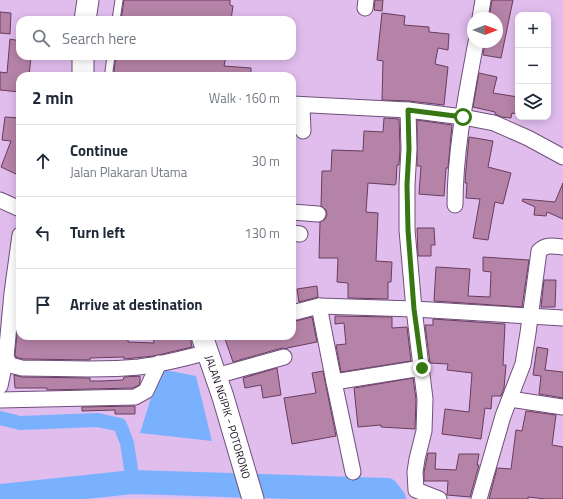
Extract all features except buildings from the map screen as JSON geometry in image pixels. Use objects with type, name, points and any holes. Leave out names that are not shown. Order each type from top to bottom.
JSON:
[{"type":"street","points":[[86,16],[88,0]]},
{"type":"street","points":[[481,12],[483,0]]},
{"type":"street","points":[[455,205],[463,117],[475,48]]},
{"type":"street","points":[[82,60],[82,72]]},
{"type":"street","points":[[303,132],[297,104],[408,110],[463,117],[494,123],[528,138],[563,157]]},
{"type":"street","points":[[408,110],[408,230],[414,309],[425,399],[424,431],[414,472],[416,490],[439,499]]},
{"type":"street","points":[[0,200],[16,207]]},
{"type":"street","points":[[296,212],[318,214]]},
{"type":"street","points":[[479,499],[494,445],[523,364],[539,251],[542,247],[546,246],[563,247]]},
{"type":"street","points":[[0,386],[6,357],[6,293],[16,252]]},
{"type":"street","points":[[319,306],[353,472]]},
{"type":"street","points":[[296,312],[319,306],[414,309],[563,318]]},
{"type":"street","points":[[6,357],[10,365],[22,368],[112,369],[159,363],[207,341]]},
{"type":"street","name":"JALAN NGIPIK - POTORONO","points":[[207,341],[253,499]]},
{"type":"street","points":[[216,376],[284,357]]},
{"type":"street","points":[[0,400],[135,397],[146,390],[159,363]]},
{"type":"street","points":[[334,382],[422,368]]},
{"type":"street","points":[[510,399],[563,407]]},
{"type":"lane","points":[[117,16],[119,0]]},
{"type":"lane","points":[[109,72],[110,60]]},
{"type":"water","points":[[160,369],[196,376],[212,441],[140,433]]},
{"type":"waterway","points":[[0,418],[20,423],[98,420],[120,425],[127,443],[133,482]]},
{"type":"waterway","points":[[0,496],[133,482],[387,490],[394,499]]},
{"type":"route","points":[[422,368],[414,309],[408,230],[408,110],[463,117]]}]
